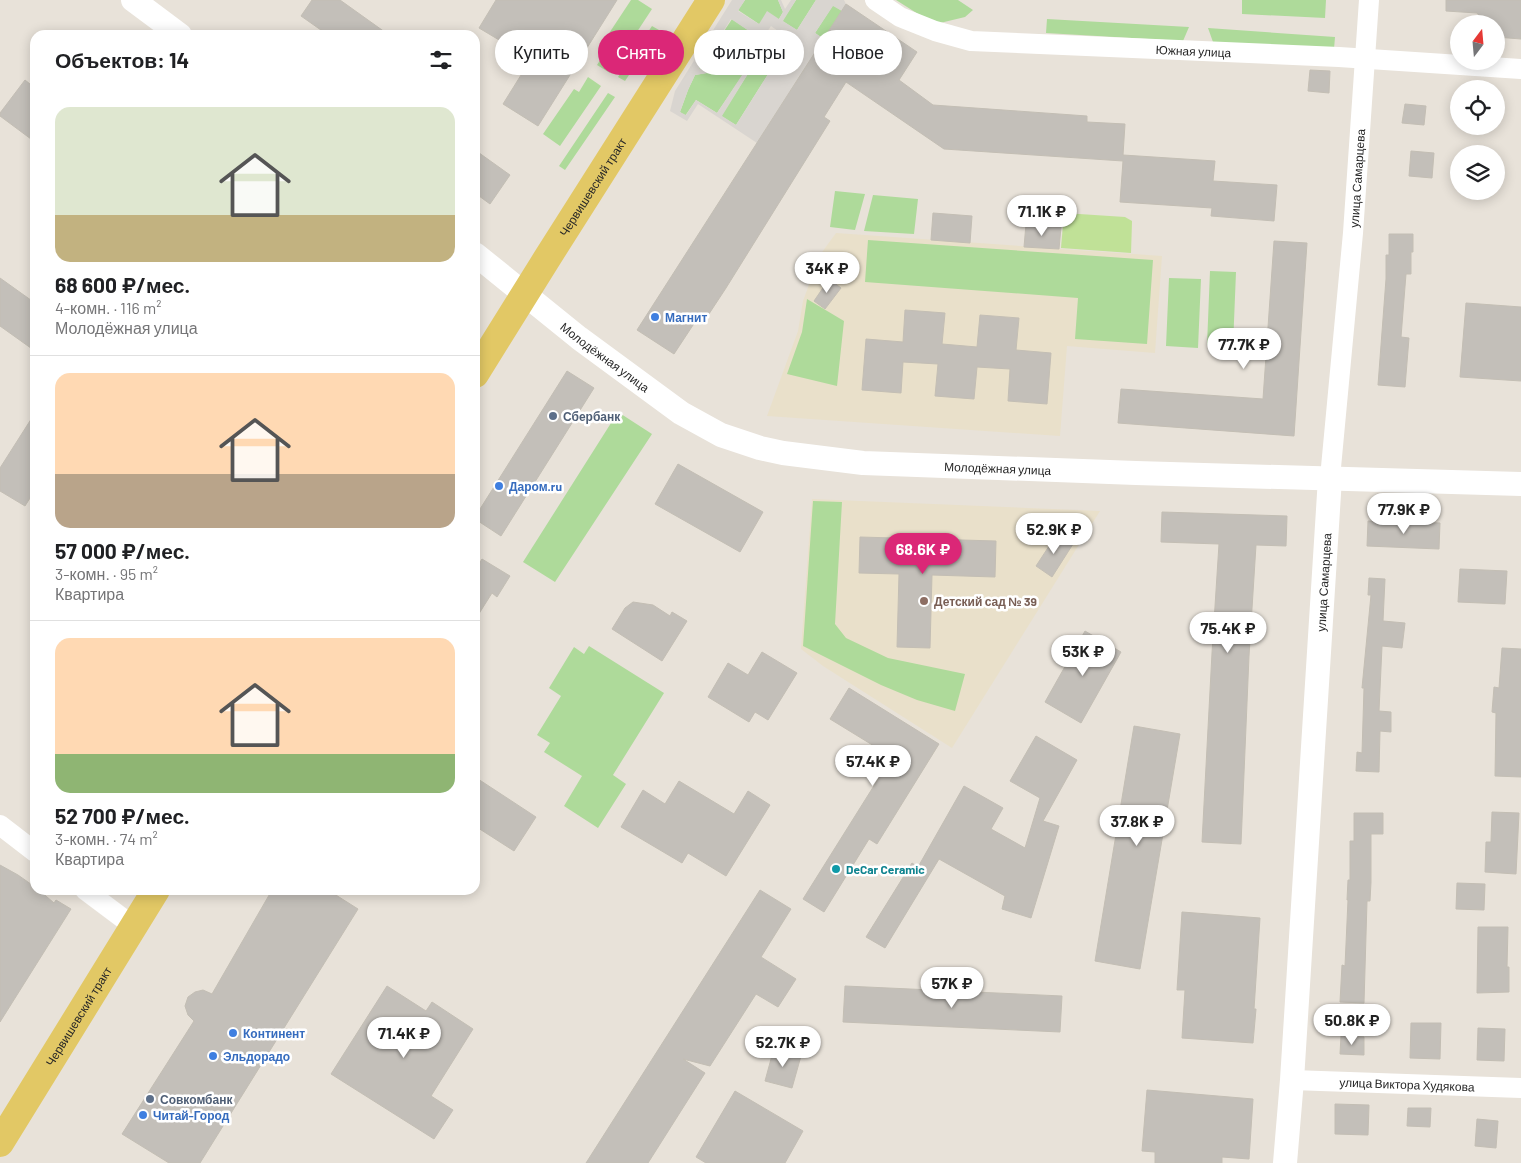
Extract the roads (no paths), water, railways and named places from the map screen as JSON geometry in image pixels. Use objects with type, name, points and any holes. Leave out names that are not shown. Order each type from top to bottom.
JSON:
[{"type":"main road","name":"Червишевский тракт","points":[[480,366],[712,0]]},
{"type":"main road","name":"Червишевский тракт","points":[[0,1143],[153,895]]},
{"type":"street","points":[[133,0],[173,30]]},
{"type":"street","name":"Южная улица","points":[[875,0],[900,17],[935,31],[971,41],[1366,59],[1521,69]]},
{"type":"street","name":"улица Самарцева","points":[[1285,1163],[1292,1080],[1330,478],[1353,233],[1370,0]]},
{"type":"street","name":"Молодёжная улица","points":[[480,258],[579,338],[680,413],[721,435],[760,448],[783,453],[863,463],[1521,484]]},
{"type":"street","points":[[0,825],[30,848]]},
{"type":"street","points":[[92,895],[133,926]]},
{"type":"street","name":"улица Виктора Худякова","points":[[1292,1080],[1521,1088]]},
{"type":"place","name":"Магнит","points":[[655,317]]},
{"type":"place","name":"Сбербанк","points":[[553,416]]},
{"type":"place","name":"Даром.ru","points":[[499,486]]},
{"type":"place","name":"Детский сад № 39","points":[[924,601]]},
{"type":"place","name":"DeCar Ceramic","points":[[836,869]]},
{"type":"place","name":"Континент","points":[[233,1033]]},
{"type":"place","name":"Эльдорадо","points":[[213,1056]]},
{"type":"place","name":"Совкомбанк","points":[[150,1099]]},
{"type":"place","name":"Читай-Город","points":[[143,1115]]}]
